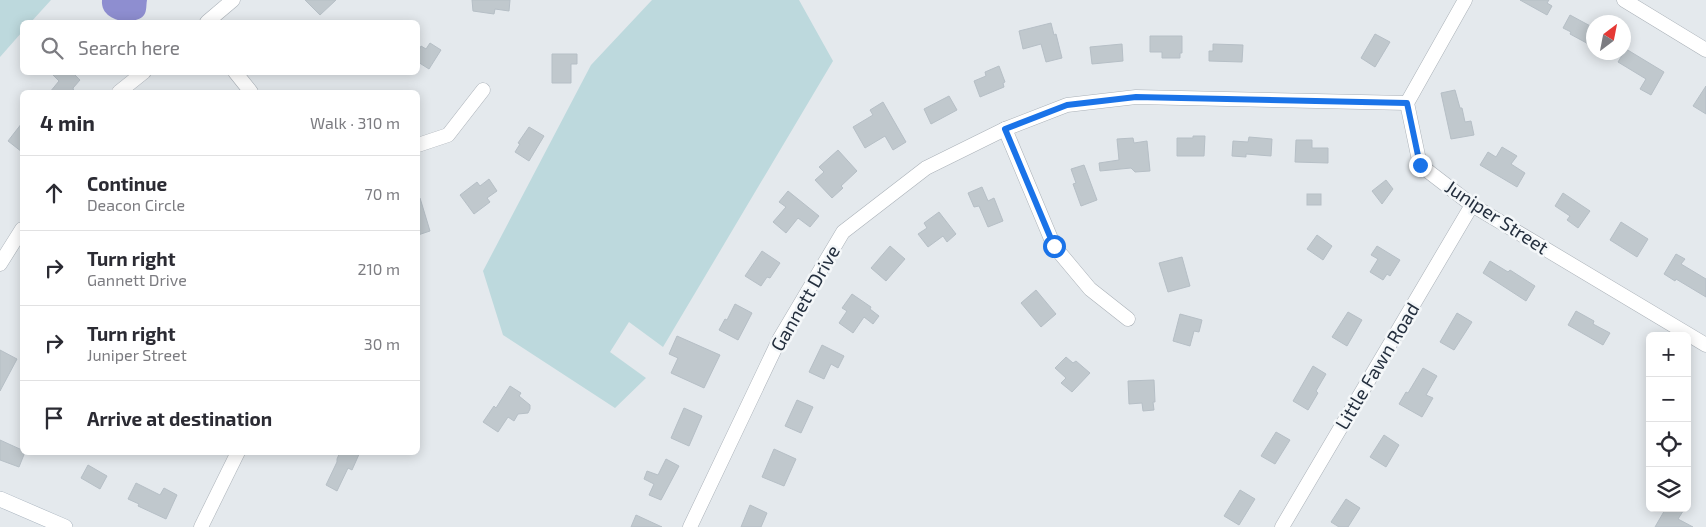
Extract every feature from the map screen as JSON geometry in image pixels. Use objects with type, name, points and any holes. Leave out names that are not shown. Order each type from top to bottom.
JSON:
[{"type":"street","points":[[209,20],[233,0]]},
{"type":"street","points":[[1407,103],[1465,0]]},
{"type":"street","points":[[1624,0],[1706,50]]},
{"type":"street","points":[[122,90],[140,75]]},
{"type":"street","points":[[237,75],[249,90]]},
{"type":"street","points":[[420,144],[448,135],[483,90]]},
{"type":"street","name":"Gannett Drive","points":[[690,527],[780,338],[843,232],[926,168],[1005,129],[1067,105],[1136,97],[1407,103]]},
{"type":"street","name":"Juniper Street","points":[[1407,103],[1420,165],[1472,205],[1706,345]]},
{"type":"street","points":[[1005,129],[1054,246],[1090,289],[1128,319]]},
{"type":"street","name":"Little Fawn Road","points":[[1282,527],[1472,205]]},
{"type":"street","points":[[0,264],[20,232]]},
{"type":"street","points":[[201,527],[237,455]]},
{"type":"street","points":[[0,499],[65,527]]},
{"type":"shaded area","points":[[0,0],[51,0],[33,20],[20,20],[20,34],[0,57]]},
{"type":"shaded area","points":[[652,0],[799,0],[833,61],[663,347],[629,322],[610,352],[646,378],[615,408],[503,335],[483,271],[591,65]]},
{"type":"water","points":[[102,0],[147,0],[146,12],[136,20],[112,18],[103,8]]},
{"type":"building","points":[[305,0],[336,0],[320,15]]},
{"type":"building","points":[[472,0],[510,0],[509,11],[495,9],[494,14],[473,11]]},
{"type":"building","points":[[1520,0],[1549,0],[1547,3],[1552,6],[1547,15]]},
{"type":"building","points":[[1570,15],[1586,24],[1586,43],[1570,34],[1571,32],[1563,28]]},
{"type":"building","points":[[1051,23],[1062,58],[1046,62],[1041,44],[1023,49],[1019,31]]},
{"type":"building","points":[[1375,34],[1390,42],[1375,67],[1361,58]]},
{"type":"building","points":[[1150,36],[1182,36],[1182,53],[1180,53],[1180,58],[1162,58],[1162,52],[1150,52]]},
{"type":"building","points":[[430,43],[441,50],[429,69],[420,63],[420,48],[421,46],[426,49]]},
{"type":"building","points":[[1122,44],[1123,61],[1092,64],[1090,47]]},
{"type":"building","points":[[1213,44],[1243,45],[1242,62],[1209,61],[1209,51],[1213,51]]},
{"type":"building","points":[[1631,52],[1664,72],[1651,95],[1640,89],[1646,79],[1618,62],[1619,60],[1631,60]]},
{"type":"building","points":[[552,54],[577,54],[577,64],[571,64],[571,83],[552,83]]},
{"type":"building","points":[[999,66],[1005,82],[1003,83],[1004,87],[980,97],[974,81],[986,76],[985,72]]},
{"type":"building","points":[[53,75],[75,75],[80,80],[73,88],[74,90],[52,90],[59,81]]},
{"type":"building","points":[[1706,86],[1706,114],[1693,106]]},
{"type":"building","points":[[1455,90],[1465,122],[1471,121],[1474,135],[1451,139],[1441,93]]},
{"type":"building","points":[[949,96],[957,110],[931,124],[924,109]]},
{"type":"building","points":[[883,102],[906,142],[893,150],[885,136],[865,148],[853,127],[873,115],[870,110]]},
{"type":"building","points":[[20,126],[20,150],[8,141]]},
{"type":"building","points":[[529,127],[544,136],[529,161],[515,152],[520,144],[518,143]]},
{"type":"building","points":[[1193,136],[1205,136],[1204,156],[1177,156],[1177,138],[1193,138]]},
{"type":"building","points":[[1249,137],[1272,139],[1271,156],[1246,154],[1246,157],[1232,156],[1233,141],[1248,142]]},
{"type":"building","points":[[1133,138],[1134,143],[1147,141],[1150,171],[1135,172],[1131,168],[1100,171],[1099,163],[1119,160],[1117,139]]},
{"type":"building","points":[[1296,140],[1312,140],[1312,148],[1328,148],[1328,163],[1295,162]]},
{"type":"building","points":[[1502,147],[1517,156],[1511,164],[1525,173],[1517,187],[1480,165],[1488,152],[1496,157]]},
{"type":"building","points":[[838,150],[857,171],[841,186],[843,188],[832,198],[815,180],[824,172],[819,167]]},
{"type":"building","points":[[1084,165],[1097,200],[1081,206],[1073,184],[1076,183],[1071,169]]},
{"type":"building","points":[[489,179],[497,191],[487,198],[490,202],[474,214],[460,195],[477,182],[480,186]]},
{"type":"building","points":[[1386,180],[1393,189],[1382,204],[1372,191]]},
{"type":"building","points":[[982,187],[988,201],[994,198],[1003,221],[988,227],[979,206],[974,207],[968,193]]},
{"type":"building","points":[[788,191],[819,216],[810,227],[798,218],[786,233],[773,222],[786,207],[779,202]]},
{"type":"building","points":[[1563,193],[1590,211],[1578,228],[1567,220],[1570,216],[1555,206]]},
{"type":"building","points":[[1307,194],[1321,194],[1321,205],[1307,205]]},
{"type":"building","points":[[420,198],[430,231],[420,234]]},
{"type":"building","points":[[939,212],[956,234],[947,242],[943,236],[928,247],[918,234],[927,228],[924,223]]},
{"type":"building","points":[[1621,222],[1648,239],[1637,257],[1610,240]]},
{"type":"building","points":[[1317,235],[1332,246],[1323,260],[1307,249]]},
{"type":"building","points":[[890,246],[905,259],[886,281],[871,268]]},
{"type":"building","points":[[1377,246],[1400,260],[1390,276],[1387,274],[1383,280],[1370,272],[1378,259],[1371,255]]},
{"type":"building","points":[[762,251],[780,263],[770,278],[767,277],[761,286],[745,276]]},
{"type":"building","points":[[1676,254],[1685,259],[1681,264],[1706,279],[1706,297],[1664,274]]},
{"type":"building","points":[[1182,257],[1190,286],[1168,292],[1159,263]]},
{"type":"building","points":[[1490,261],[1508,272],[1510,270],[1535,286],[1526,301],[1483,273]]},
{"type":"building","points":[[1036,290],[1056,314],[1041,327],[1021,303]]},
{"type":"building","points":[[852,294],[871,307],[870,309],[879,316],[873,324],[864,317],[853,333],[839,323],[847,311],[842,308]]},
{"type":"building","points":[[735,304],[752,313],[738,340],[719,330],[725,319],[727,320]]},
{"type":"building","points":[[1576,311],[1594,321],[1593,324],[1610,333],[1603,345],[1568,325]]},
{"type":"building","points":[[1348,312],[1362,320],[1347,346],[1332,337]]},
{"type":"building","points":[[1457,313],[1472,322],[1454,350],[1440,342]]},
{"type":"building","points":[[1180,314],[1202,320],[1199,332],[1194,331],[1190,346],[1173,341]]},
{"type":"building","points":[[677,336],[720,355],[704,388],[671,373],[678,358],[669,354]]},
{"type":"building","points":[[822,345],[844,356],[838,368],[831,364],[824,379],[809,372]]},
{"type":"building","points":[[0,350],[17,359],[0,391]]},
{"type":"building","points":[[1066,357],[1073,363],[1076,361],[1090,373],[1072,392],[1061,383],[1066,378],[1055,368]]},
{"type":"building","points":[[1313,366],[1326,374],[1308,410],[1293,401]]},
{"type":"building","points":[[1423,368],[1437,376],[1426,395],[1433,398],[1422,417],[1399,404]]},
{"type":"building","points":[[1154,380],[1154,410],[1143,411],[1142,403],[1129,404],[1128,381]]},
{"type":"building","points":[[510,386],[521,393],[519,396],[530,405],[530,409],[528,413],[518,414],[514,421],[508,417],[498,432],[483,422],[494,406],[496,408]]},
{"type":"building","points":[[797,400],[813,407],[801,433],[785,426]]},
{"type":"building","points":[[684,408],[702,416],[689,446],[671,438]]},
{"type":"building","points":[[1276,432],[1290,440],[1275,464],[1261,456]]},
{"type":"building","points":[[1384,435],[1399,445],[1386,467],[1370,457]]},
{"type":"building","points":[[0,440],[20,449],[20,455],[24,455],[19,467],[0,460]]},
{"type":"building","points":[[774,449],[796,459],[784,486],[762,477]]},
{"type":"building","points":[[339,455],[359,455],[352,470],[348,468],[337,491],[326,485]]},
{"type":"building","points":[[666,459],[679,466],[661,500],[649,495],[654,484],[644,479],[647,471],[658,475]]},
{"type":"building","points":[[88,465],[107,476],[100,489],[81,478]]},
{"type":"building","points":[[136,483],[160,495],[164,488],[177,495],[166,519],[138,506],[139,504],[128,499]]},
{"type":"building","points":[[1240,490],[1255,499],[1239,525],[1224,516]]},
{"type":"building","points":[[1346,499],[1360,508],[1348,527],[1339,527],[1331,522]]},
{"type":"building","points":[[750,505],[767,513],[761,527],[741,527]]},
{"type":"building","points":[[1664,512],[1682,512],[1678,519],[1693,527],[1655,527]]},
{"type":"building","points":[[636,515],[662,527],[631,527]]},
{"type":"route","points":[[1054,246],[1005,129],[1067,105],[1136,97],[1407,103],[1420,165]]}]
